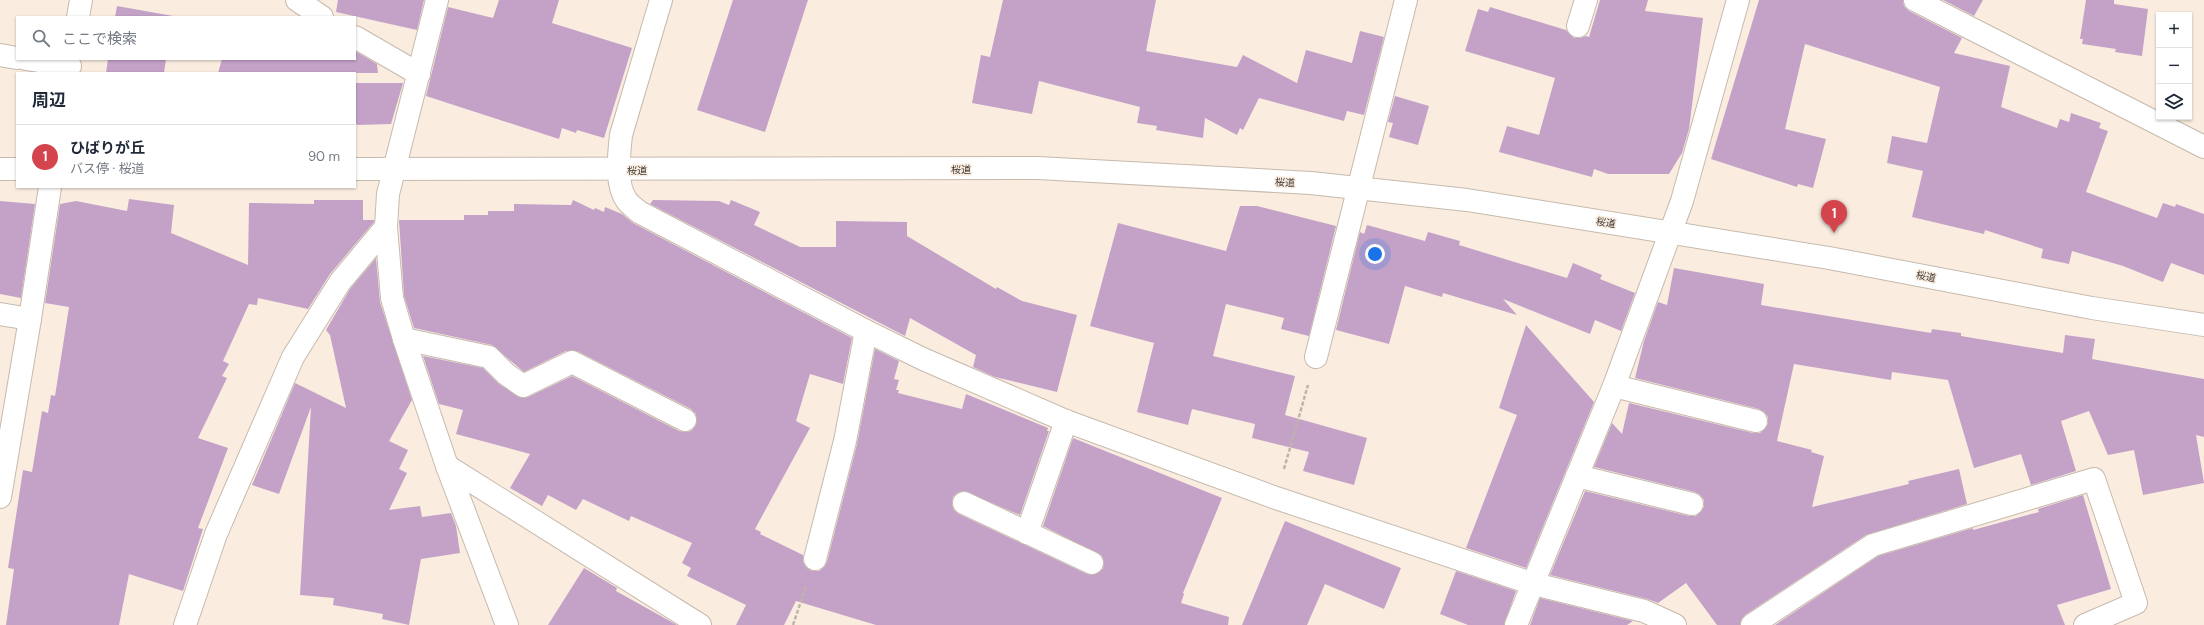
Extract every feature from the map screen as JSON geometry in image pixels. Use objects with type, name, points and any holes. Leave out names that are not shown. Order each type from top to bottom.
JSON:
[{"type":"street","points":[[78,16],[81,0]]},
{"type":"street","points":[[297,0],[321,16]]},
{"type":"street","points":[[437,0],[388,194],[386,227],[392,298],[404,339],[447,466],[507,625]]},
{"type":"street","points":[[662,0],[621,135],[618,170],[626,200],[639,212],[866,331],[923,359],[1066,421],[1276,498],[1534,584],[1644,610],[1676,625]]},
{"type":"street","points":[[1316,357],[1406,0]]},
{"type":"street","points":[[1578,26],[1586,0]]},
{"type":"street","points":[[1516,625],[1614,386],[1682,201],[1738,0]]},
{"type":"street","points":[[1915,0],[2204,147]]},
{"type":"street","points":[[356,38],[419,74]]},
{"type":"street","points":[[0,55],[16,58]]},
{"type":"street","points":[[32,60],[70,66]]},
{"type":"street","name":"桜道","points":[[356,169],[618,170],[1038,168],[1358,188],[1467,200],[1829,258],[2084,307],[2204,325]]},
{"type":"street","points":[[0,169],[16,169]]},
{"type":"street","points":[[0,497],[30,319],[50,188]]},
{"type":"street","points":[[185,625],[216,534],[293,357],[340,282],[386,227]]},
{"type":"street","points":[[0,314],[30,319]]},
{"type":"street","points":[[815,559],[845,441],[866,331]]},
{"type":"street","points":[[404,339],[489,357],[506,374],[523,386],[572,362],[685,420]]},
{"type":"street","points":[[1614,386],[1756,421]]},
{"type":"street","points":[[1028,533],[1066,421]]},
{"type":"street","points":[[447,466],[700,625]]},
{"type":"street","points":[[1577,476],[1692,504]]},
{"type":"street","points":[[1752,625],[1873,545],[2094,479],[2136,604],[2085,625]]},
{"type":"street","points":[[964,503],[1092,563]]},
{"type":"path","points":[[1276,498],[1316,357]]},
{"type":"path","points":[[793,625],[815,559]]},
{"type":"building","points":[[338,0],[424,0],[417,30],[336,12]]},
{"type":"building","points":[[499,0],[559,0],[552,23],[632,48],[604,138],[577,130],[576,133],[562,128],[559,139],[426,96],[448,7],[493,18]]},
{"type":"building","points":[[733,0],[808,0],[765,132],[697,110]]},
{"type":"building","points":[[1003,0],[1156,0],[1146,51],[1237,67],[1243,55],[1297,83],[1306,50],[1352,63],[1360,31],[1384,37],[1364,115],[1347,111],[1344,121],[1259,98],[1243,130],[1240,128],[1237,135],[1205,118],[1203,138],[1156,130],[1157,126],[1137,123],[1140,107],[1039,81],[1032,114],[972,103],[981,55],[990,57]]},
{"type":"building","points":[[1600,0],[1648,0],[1645,11],[1703,18],[1689,129],[1682,153],[1669,174],[1608,174],[1594,169],[1592,177],[1499,152],[1507,126],[1539,135],[1555,78],[1465,51],[1478,9],[1488,12],[1490,7],[1566,30],[1574,38],[1580,38],[1586,36],[1589,37]]},
{"type":"building","points":[[1759,0],[1903,0],[1904,6],[1909,11],[1962,38],[1954,53],[2010,66],[2001,107],[2057,128],[2060,119],[2069,122],[2071,113],[2101,123],[2099,128],[2108,131],[2086,192],[2157,218],[2163,203],[2175,207],[2176,204],[2204,214],[2204,275],[2171,263],[2163,282],[2123,266],[2072,251],[2069,264],[2041,258],[2043,249],[1985,230],[1984,234],[1912,217],[1923,171],[1887,163],[1892,136],[1927,143],[1940,87],[1805,44],[1785,129],[1826,139],[1813,188],[1798,184],[1797,187],[1711,159]]},
{"type":"building","points":[[1943,0],[1983,0],[1974,16]]},
{"type":"building","points":[[2086,0],[2114,0],[2114,4],[2148,9],[2142,56],[2115,52],[2116,49],[2082,44],[2083,39],[2080,39]]},
{"type":"building","points":[[117,6],[173,16],[115,16]]},
{"type":"building","points":[[356,52],[377,64],[378,73],[356,72],[218,72],[222,60],[356,60]]},
{"type":"building","points":[[108,60],[166,60],[164,72],[106,72]]},
{"type":"building","points":[[356,83],[403,83],[391,124],[358,125],[356,124]]},
{"type":"building","points":[[1395,96],[1429,106],[1418,145],[1389,137],[1393,123],[1388,122]]},
{"type":"building","points":[[129,199],[174,205],[171,233],[248,265],[249,203],[314,204],[314,200],[363,200],[363,220],[374,220],[374,222],[330,274],[308,309],[258,298],[257,305],[249,304],[223,361],[229,364],[222,376],[227,378],[198,438],[228,448],[198,528],[203,529],[183,591],[129,574],[119,625],[6,625],[14,569],[8,568],[23,470],[32,472],[42,411],[48,413],[51,395],[55,396],[69,307],[45,303],[60,204],[76,201],[127,211]]},
{"type":"building","points":[[573,200],[594,210],[595,208],[604,212],[605,207],[622,214],[633,223],[852,338],[843,384],[810,374],[796,421],[810,428],[755,529],[761,532],[760,534],[803,555],[803,562],[807,568],[812,571],[819,571],[827,562],[857,444],[875,349],[899,361],[894,379],[899,380],[896,390],[899,390],[898,393],[962,409],[966,394],[1048,428],[1047,431],[1049,431],[1020,515],[963,491],[957,493],[953,497],[952,504],[954,510],[959,514],[1087,574],[1093,575],[1103,569],[1104,562],[1102,556],[1043,526],[1073,438],[1222,498],[1183,593],[1181,603],[1229,617],[1228,625],[876,625],[796,601],[784,625],[736,625],[746,605],[687,576],[691,568],[682,563],[692,543],[631,516],[629,521],[583,499],[576,510],[548,495],[542,506],[510,488],[530,454],[456,434],[463,410],[439,404],[423,356],[483,368],[499,384],[522,398],[528,397],[572,376],[679,431],[691,431],[696,425],[696,414],[691,409],[577,351],[566,351],[524,372],[492,345],[414,328],[404,296],[399,220],[464,220],[464,215],[488,215],[488,211],[514,211],[514,204],[571,205]]},
{"type":"building","points":[[653,200],[719,201],[729,205],[731,200],[760,212],[754,225],[800,247],[836,247],[836,221],[907,222],[907,236],[996,289],[997,287],[1022,301],[1077,315],[1057,392],[995,377],[973,367],[976,355],[910,318],[905,336],[650,204]]},
{"type":"building","points":[[0,201],[35,204],[21,298],[0,294]]},
{"type":"building","points":[[1240,206],[1257,206],[1336,226],[1309,336],[1281,329],[1284,318],[1226,304],[1213,356],[1295,376],[1285,415],[1367,438],[1354,485],[1303,471],[1309,452],[1252,438],[1255,424],[1192,409],[1188,425],[1137,412],[1154,343],[1090,326],[1118,223],[1226,251]]},
{"type":"building","points":[[1367,225],[1425,241],[1428,232],[1460,241],[1459,245],[1567,278],[1573,263],[1602,275],[1600,279],[1635,293],[1621,331],[1595,320],[1590,334],[1503,299],[1517,315],[1443,293],[1442,297],[1405,286],[1389,344],[1336,330],[1360,232],[1364,234]]},
{"type":"building","points":[[376,258],[380,302],[412,400],[389,441],[408,450],[399,469],[407,473],[389,510],[420,506],[422,517],[451,513],[456,526],[460,553],[421,559],[409,625],[382,619],[383,614],[333,605],[334,598],[300,595],[311,407],[279,494],[252,485],[295,383],[346,408],[330,335],[326,330],[350,289]]},
{"type":"building","points":[[1674,268],[1764,284],[1761,305],[1931,333],[1932,329],[1961,333],[1961,336],[2063,353],[2065,335],[2095,339],[2092,359],[2204,379],[2204,437],[2196,435],[2204,483],[2143,495],[2134,450],[2108,455],[2089,411],[2061,421],[2076,471],[2031,485],[2021,454],[1974,468],[1948,380],[1892,372],[1891,380],[1794,364],[1777,441],[1812,450],[1811,452],[1824,456],[1812,507],[1909,484],[1908,481],[1959,469],[1967,504],[1866,535],[1745,615],[1740,625],[1717,625],[1686,583],[1658,603],[1550,575],[1585,491],[1689,516],[1696,516],[1704,507],[1704,500],[1695,492],[1594,467],[1612,423],[1622,434],[1629,403],[1753,433],[1760,433],[1768,424],[1768,417],[1759,409],[1635,378],[1644,341],[1658,302],[1667,305]]},
{"type":"building","points":[[1526,325],[1594,402],[1526,568],[1466,548],[1517,415],[1499,408]]},
{"type":"building","points":[[2083,495],[2111,589],[2057,605],[2065,625],[1775,625],[1878,556],[1973,528],[1973,530],[2039,512],[2038,509]]},
{"type":"building","points":[[1285,521],[1401,568],[1384,609],[1325,584],[1307,625],[1242,625]]},
{"type":"building","points":[[584,568],[617,588],[616,591],[677,625],[548,625]]},
{"type":"building","points":[[1456,571],[1516,591],[1504,625],[1468,625],[1440,614]]},
{"type":"building","points":[[1540,598],[1633,621],[1627,625],[1530,625]]},
{"type":"place","name":"ひばりが丘","points":[[1834,233]]}]
